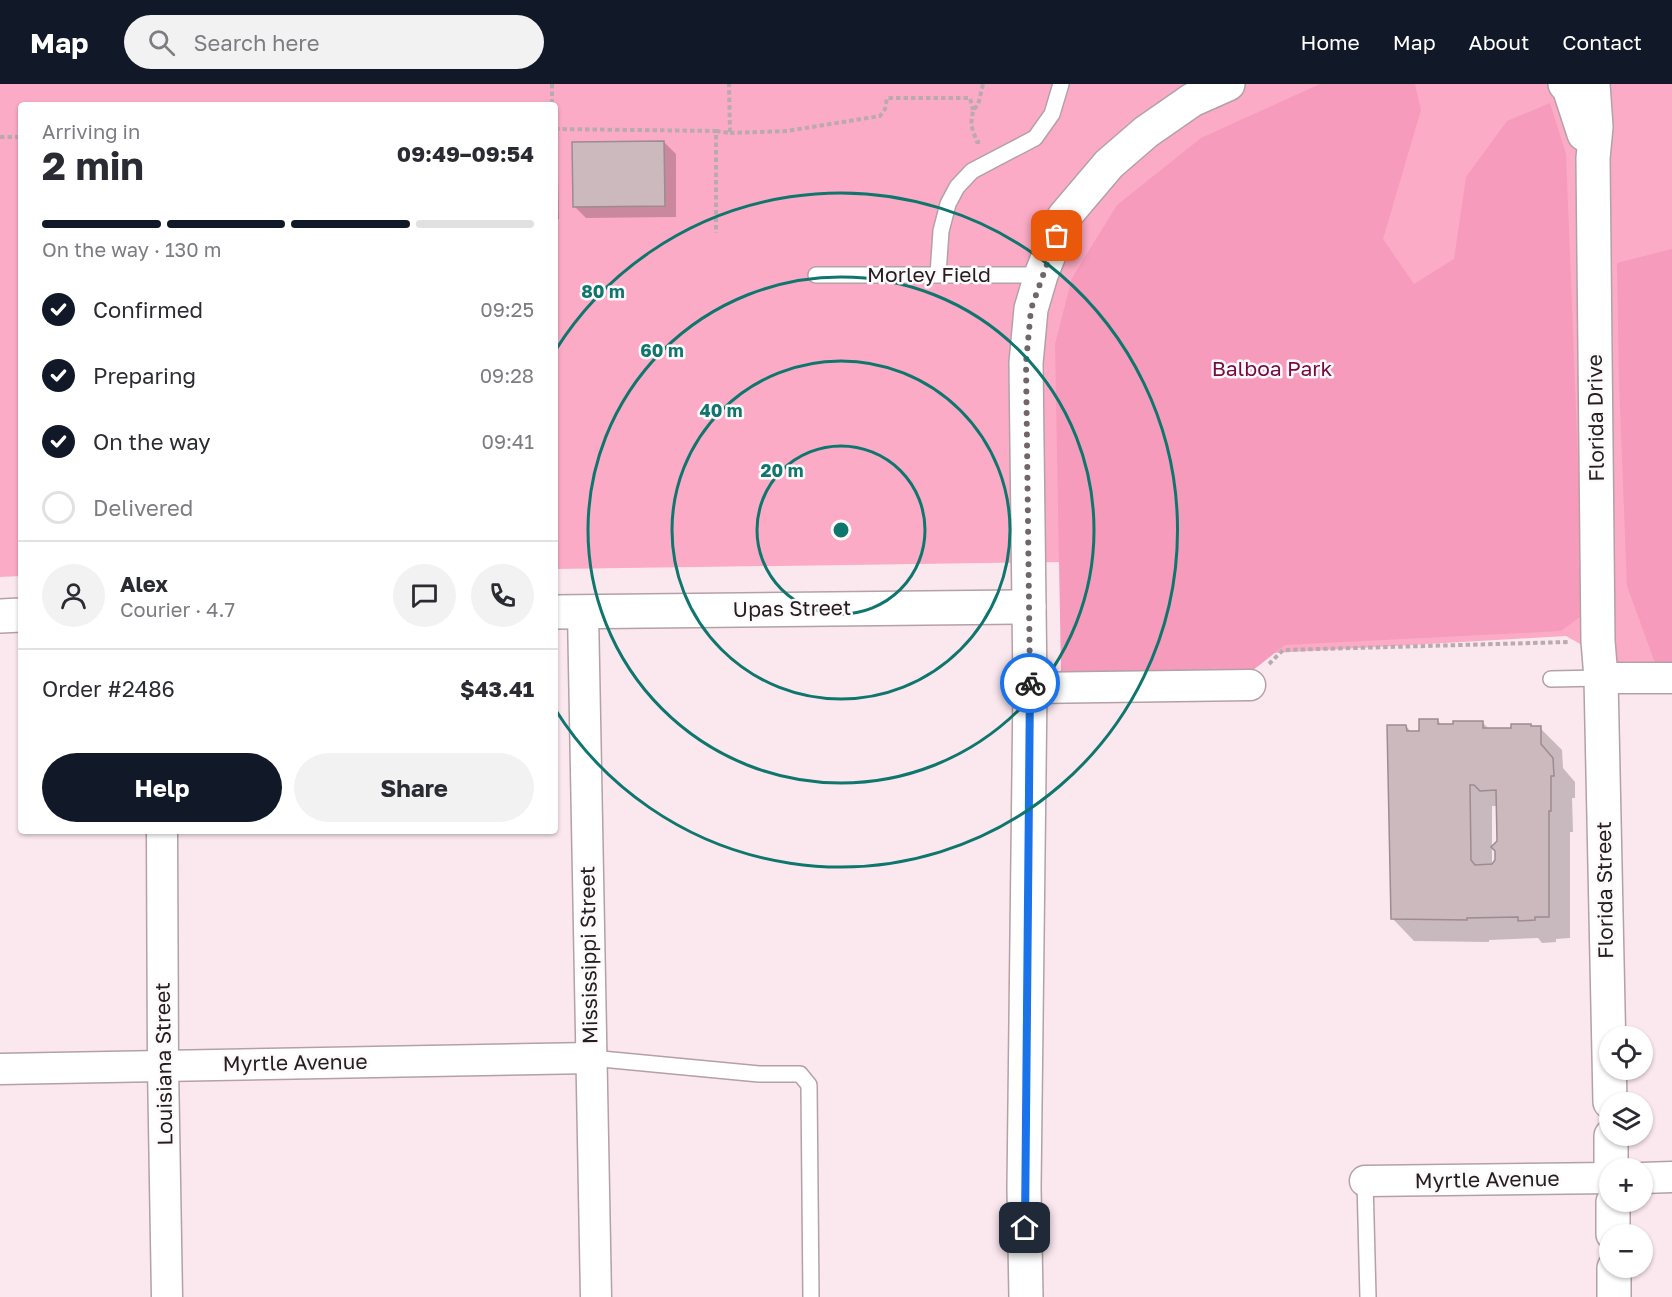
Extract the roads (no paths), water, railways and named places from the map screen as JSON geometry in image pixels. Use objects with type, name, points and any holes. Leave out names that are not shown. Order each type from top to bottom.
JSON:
[{"type":"street","points":[[1026,1297],[1024,1188],[1030,688],[1026,363],[1031,309],[1041,275],[1065,217],[1109,164],[1146,132],[1192,100],[1228,84]]},
{"type":"street","name":"Florida Drive","points":[[1566,84],[1593,159]]},
{"type":"street","name":"Florida Drive","points":[[1593,84],[1596,127],[1593,159],[1598,641],[1601,678]]},
{"type":"street","name":"Upas Street","points":[[569,612],[1029,607]]},
{"type":"street","name":"Mississippi Street","points":[[569,612],[591,1058],[596,1297]]},
{"type":"street","points":[[0,616],[18,615]]},
{"type":"street","points":[[1601,678],[1672,678]]},
{"type":"street","name":"Florida Street","points":[[1601,678],[1610,1092]]},
{"type":"street","points":[[1030,688],[1250,685]]},
{"type":"street","name":"Louisiana Street","points":[[162,834],[167,1297]]},
{"type":"street","name":"Myrtle Avenue","points":[[0,1069],[591,1058]]},
{"type":"street","points":[[1653,1178],[1672,1177]]},
{"type":"street","name":"Myrtle Avenue","points":[[1365,1181],[1599,1178]]},
{"type":"street","points":[[1614,1278],[1614,1297]]},
{"type":"lane","points":[[938,274],[941,231],[948,204],[957,187],[972,171],[1035,138],[1052,114],[1061,84]]},
{"type":"lane","name":"Morley Field","points":[[816,275],[1041,275]]},
{"type":"lane","points":[[1551,679],[1601,678]]},
{"type":"lane","points":[[591,1058],[759,1074],[800,1074],[809,1085],[811,1297]]},
{"type":"lane","points":[[1365,1181],[1368,1297]]},
{"type":"park label","name":"Balboa Park","points":[[1272,369]]}]
